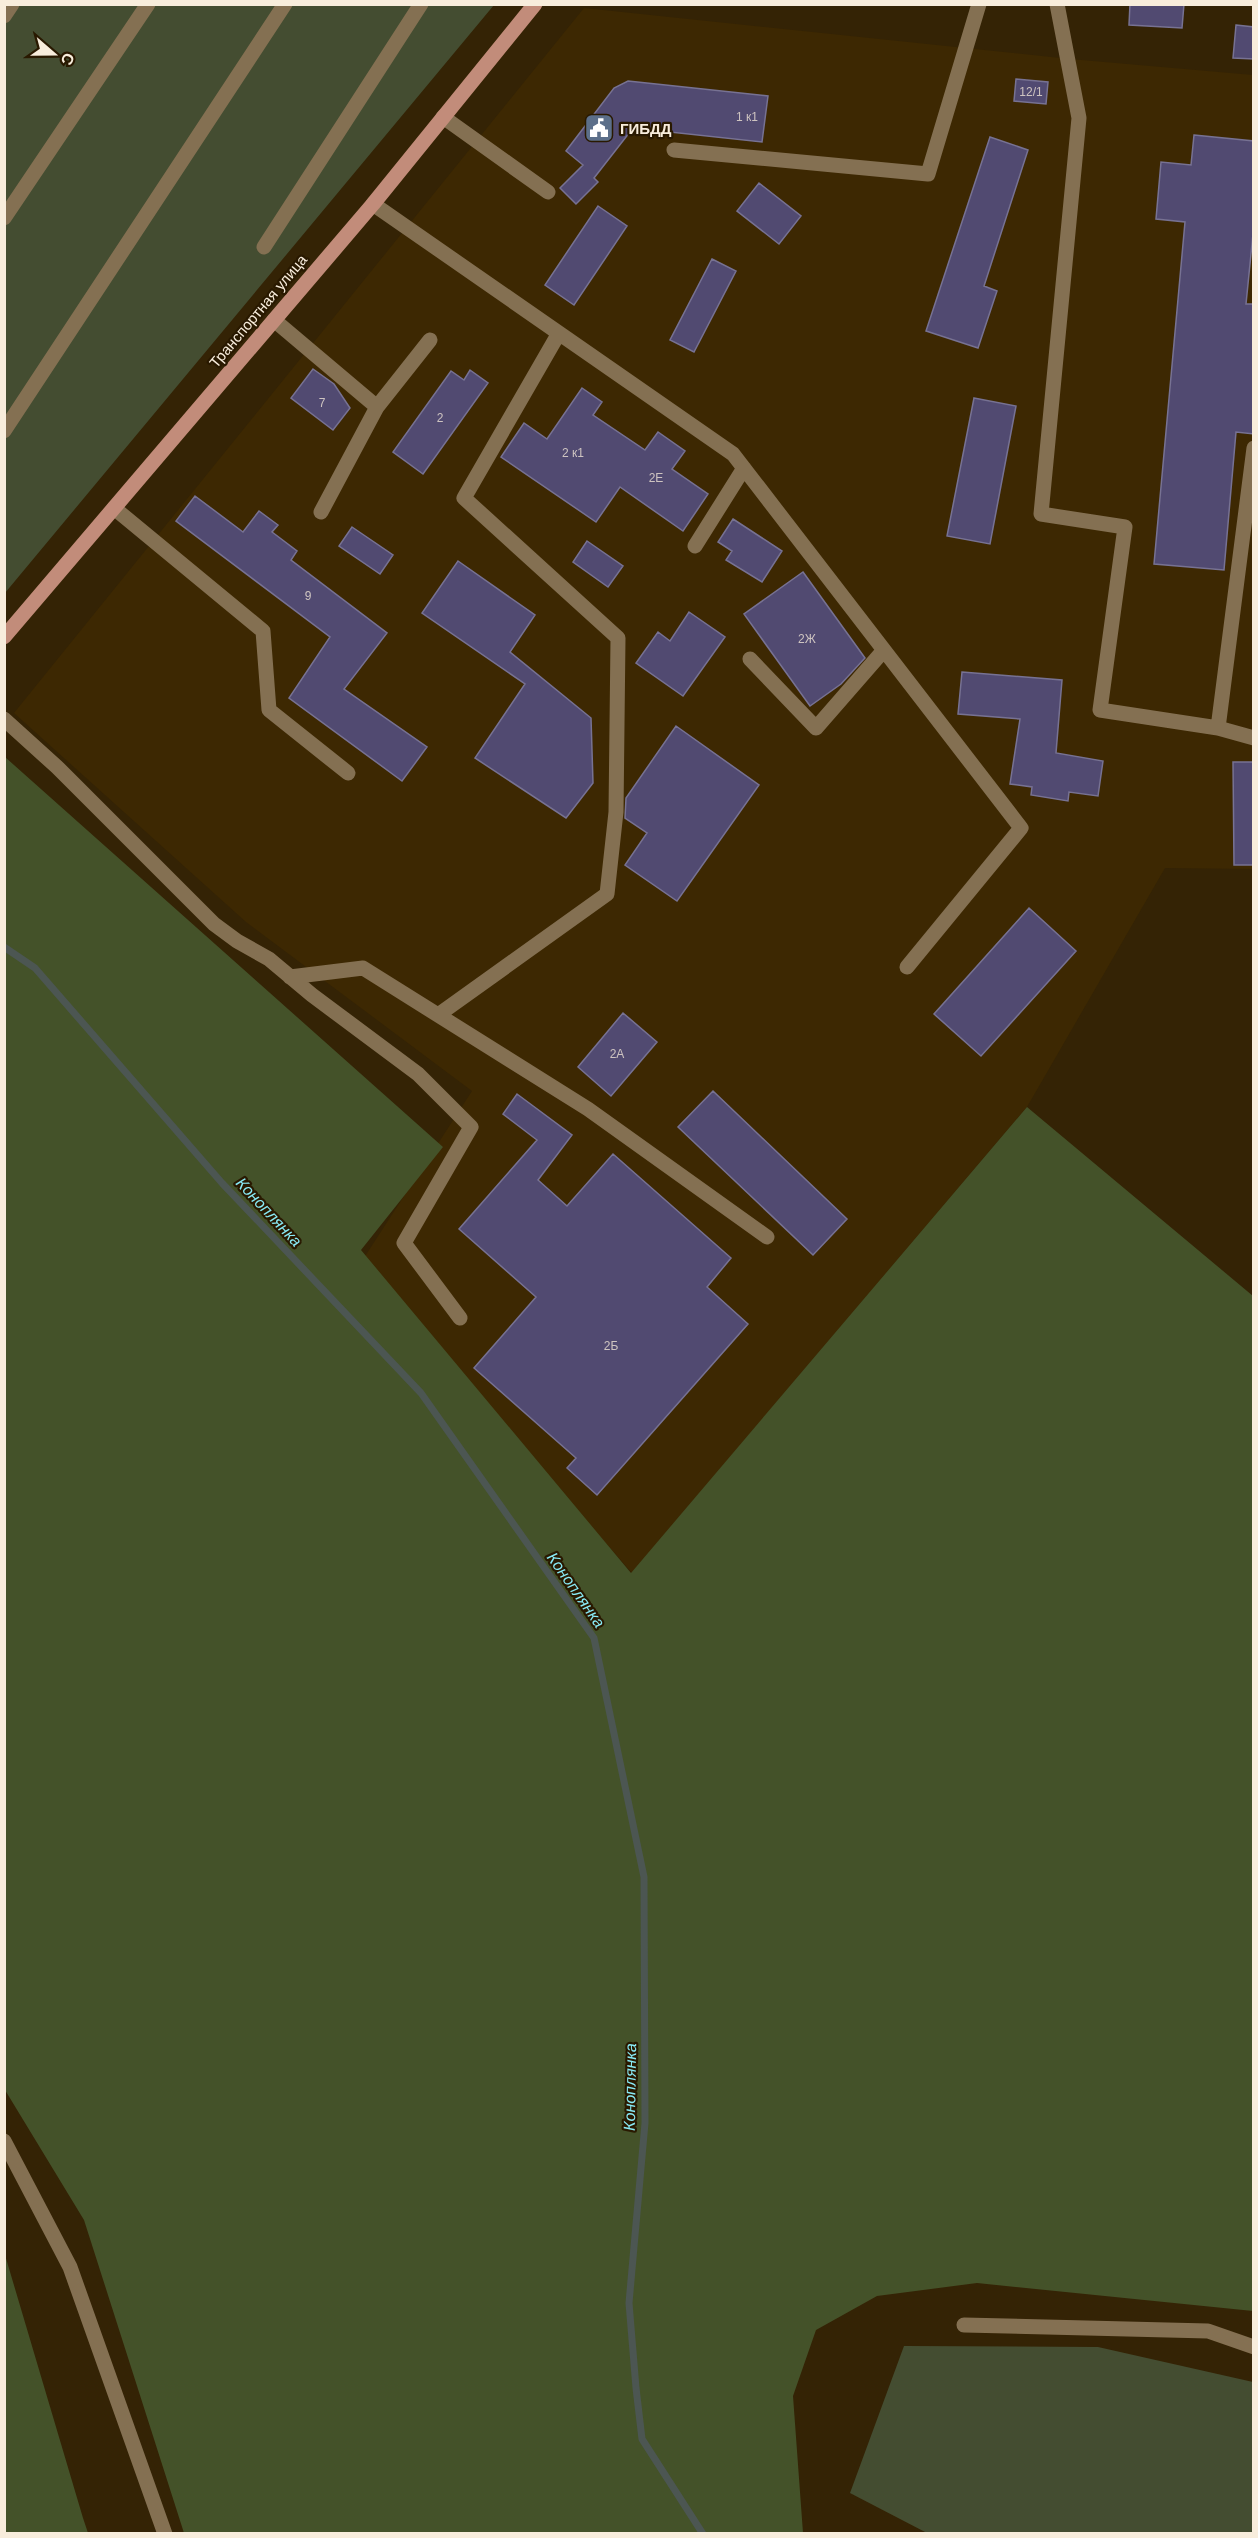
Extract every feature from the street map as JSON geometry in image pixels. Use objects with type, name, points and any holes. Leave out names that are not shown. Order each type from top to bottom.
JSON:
[{"type":"main road","name":"Транспортная улица","points":[[4,637],[373,204],[535,4]]},
{"type":"street","points":[[4,16],[12,4]]},
{"type":"street","points":[[4,219],[148,4]]},
{"type":"street","points":[[4,431],[285,4]]},
{"type":"street","points":[[264,247],[421,4]]},
{"type":"street","points":[[674,150],[928,174],[979,4]]},
{"type":"street","points":[[1057,4],[1079,118],[1041,514],[1125,527],[1100,710],[1218,728],[1254,738]]},
{"type":"street","points":[[443,117],[548,192]]},
{"type":"street","points":[[373,204],[733,453],[1021,828],[907,967]]},
{"type":"street","points":[[274,320],[377,407]]},
{"type":"street","points":[[438,1015],[607,894],[616,812],[618,638],[464,498],[559,333]]},
{"type":"street","points":[[321,512],[377,407],[430,340]]},
{"type":"street","points":[[1218,728],[1254,448]]},
{"type":"street","points":[[695,546],[744,468]]},
{"type":"street","points":[[114,508],[263,631],[269,710],[348,773]]},
{"type":"street","points":[[750,659],[816,728],[885,650]]},
{"type":"street","points":[[4,719],[57,767],[214,924],[237,941],[269,959],[418,1074],[471,1127],[404,1243],[460,1318]]},
{"type":"street","points":[[290,977],[363,968],[588,1109],[767,1237]]},
{"type":"street","points":[[4,2142],[70,2267],[165,2534]]},
{"type":"street","points":[[964,2325],[1208,2331],[1254,2347]]},
{"type":"shaded area","points":[[584,8],[1070,59],[1253,75],[1253,869],[1165,868],[1027,1107],[632,1573],[360,1264],[472,1091],[246,922],[14,713]]},
{"type":"green space","points":[[5,5],[494,5],[5,593]]},
{"type":"green space","points":[[5,757],[443,1147],[361,1250],[631,1573],[1027,1107],[1253,1296],[1253,2311],[977,2283],[877,2296],[816,2330],[793,2396],[803,2533],[184,2533],[84,2220],[5,2090]]},
{"type":"green space","points":[[5,2255],[83,2518],[88,2533],[5,2533]]},
{"type":"green space","points":[[904,2346],[1098,2347],[1253,2382],[1253,2533],[927,2533],[850,2493]]},
{"type":"building","points":[[1130,4],[1184,4],[1182,28],[1129,25]]},
{"type":"building","points":[[1236,25],[1254,27],[1254,59],[1233,58]]},
{"type":"building","points":[[1016,79],[1048,82],[1046,104],[1014,101]]},
{"type":"building","points":[[628,81],[768,96],[762,142],[633,128],[594,178],[598,182],[576,204],[560,188],[583,165],[566,151],[614,88]]},
{"type":"building","points":[[1194,135],[1254,141],[1254,224],[1246,304],[1254,304],[1254,434],[1236,432],[1224,570],[1154,564],[1185,222],[1156,219],[1161,162],[1191,165]]},
{"type":"building","points":[[990,137],[1028,150],[984,286],[997,291],[978,348],[926,331]]},
{"type":"building","points":[[759,183],[801,216],[779,244],[737,211]]},
{"type":"building","points":[[598,206],[627,226],[574,305],[545,285]]},
{"type":"building","points":[[712,259],[736,271],[694,352],[670,340]]},
{"type":"building","points":[[313,369],[334,384],[350,408],[333,430],[291,398]]},
{"type":"building","points":[[470,370],[488,383],[423,474],[393,452],[451,371],[464,380]]},
{"type":"building","points":[[582,388],[602,402],[593,415],[645,450],[658,432],[685,451],[672,469],[708,494],[683,531],[620,487],[596,522],[501,457],[524,423],[547,439]]},
{"type":"building","points":[[974,398],[1016,406],[990,544],[947,536]]},
{"type":"building","points":[[195,496],[243,532],[259,511],[278,525],[272,532],[297,551],[291,560],[387,633],[344,689],[427,747],[402,781],[289,698],[330,637],[176,521]]},
{"type":"building","points":[[733,519],[782,551],[762,582],[726,560],[732,551],[718,542]]},
{"type":"building","points":[[352,527],[393,555],[380,574],[339,546]]},
{"type":"building","points":[[587,541],[623,566],[608,587],[573,562]]},
{"type":"building","points":[[458,561],[535,615],[510,652],[591,718],[593,783],[566,818],[475,758],[525,684],[422,613]]},
{"type":"building","points":[[803,572],[865,658],[841,684],[810,706],[744,614]]},
{"type":"building","points":[[689,612],[725,637],[683,696],[636,663],[658,632],[670,641]]},
{"type":"building","points":[[962,672],[1062,680],[1056,753],[1103,761],[1098,796],[1069,792],[1068,801],[1031,795],[1032,787],[1010,784],[1020,719],[958,714]]},
{"type":"building","points":[[676,726],[759,785],[677,901],[625,865],[647,833],[625,818],[626,798]]},
{"type":"building","points":[[1233,762],[1254,762],[1254,865],[1234,865]]},
{"type":"building","points":[[1029,908],[1076,951],[981,1056],[934,1014]]},
{"type":"building","points":[[623,1013],[657,1042],[611,1096],[578,1067]]},
{"type":"building","points":[[713,1091],[847,1219],[813,1255],[678,1127]]},
{"type":"building","points":[[517,1094],[572,1135],[538,1180],[567,1206],[613,1154],[731,1258],[707,1287],[748,1324],[597,1495],[567,1468],[576,1458],[474,1368],[536,1297],[459,1229],[537,1140],[503,1114]]},
{"type":"waterway","name":"Коноплянка","points":[[4,947],[35,968],[222,1183],[421,1393],[594,1638],[644,1877],[645,2123],[629,2303],[642,2439],[703,2534]]},
{"type":"place","name":"ГИБДД","points":[[599,128]]}]
